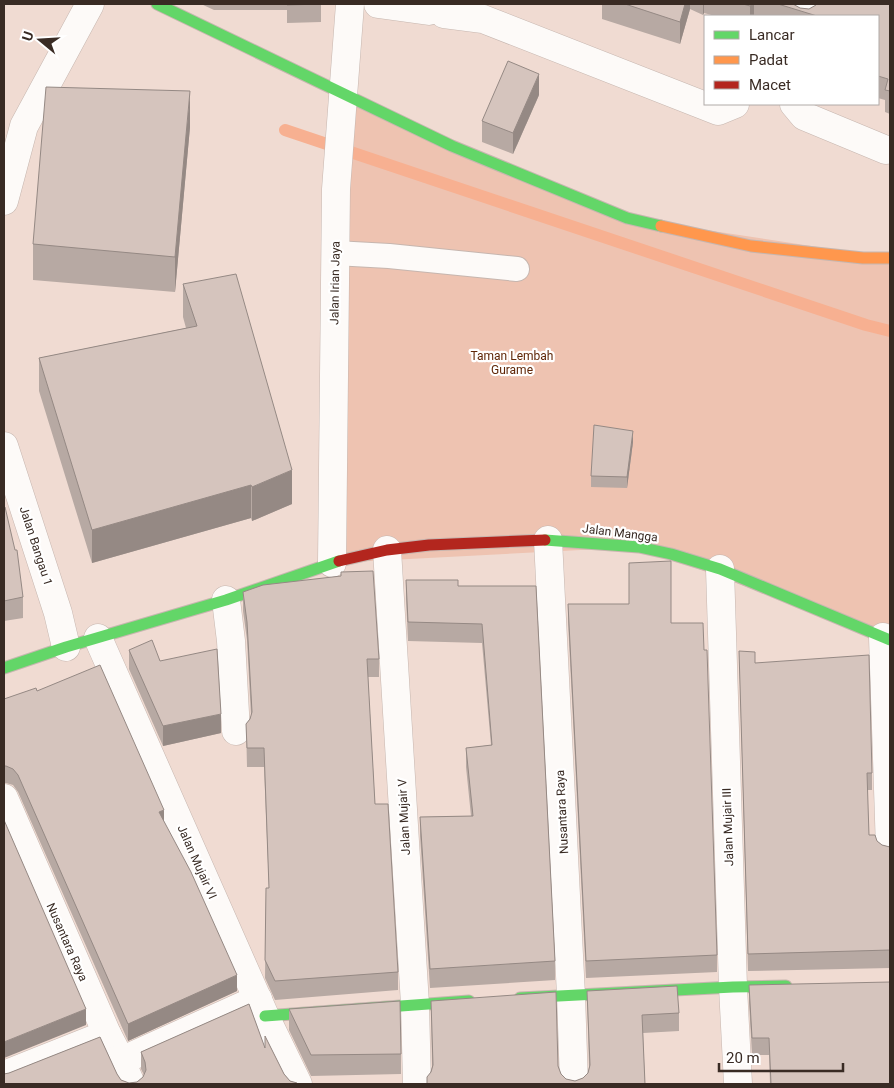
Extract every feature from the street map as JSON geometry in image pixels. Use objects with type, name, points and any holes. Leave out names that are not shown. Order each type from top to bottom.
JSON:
[{"type":"street","points":[[4,201],[14,124],[90,4]]},
{"type":"street","points":[[157,4],[452,146],[627,218],[751,246],[863,258],[890,258]]},
{"type":"street","name":"Jalan Irian Jaya","points":[[332,563],[336,189],[350,4]]},
{"type":"street","points":[[378,4],[482,19],[704,99]]},
{"type":"street","points":[[795,105],[804,116],[886,150]]},
{"type":"street","name":"Jalan Bangau 1","points":[[4,446],[58,613],[66,647]]},
{"type":"street","name":"Jalan Mangga","points":[[4,668],[66,647],[226,600],[332,563],[387,550],[429,545],[548,540],[639,547],[670,554],[720,569],[886,638]]},
{"type":"street","name":"Nusantara Raya","points":[[548,540],[574,1084]]},
{"type":"street","name":"Jalan Mujair V","points":[[387,550],[415,1004],[418,1084]]},
{"type":"street","name":"Jalan Mujair III","points":[[720,569],[733,987],[738,1084]]},
{"type":"street","points":[[226,600],[231,641],[236,732]]},
{"type":"street","name":"Jalan Mujair VI","points":[[98,638],[261,1008],[298,1084]]},
{"type":"street","points":[[886,638],[890,849]]},
{"type":"street","name":"Nusantara Raya","points":[[4,798],[107,1034],[126,1072]]},
{"type":"street","points":[[513,999],[802,985]]},
{"type":"street","points":[[126,1072],[261,1008],[415,1004],[484,1000]]},
{"type":"street","points":[[4,1075],[107,1034]]},
{"type":"lane","points":[[335,253],[389,256],[517,269]]},
{"type":"green space","name":"Taman Lembah Gurame","points":[[344,95],[627,218],[890,258],[890,640],[639,547],[332,563]]},
{"type":"building","points":[[287,4],[321,4],[287,5]]},
{"type":"building","points":[[625,4],[685,4],[680,22]]},
{"type":"building","points":[[778,4],[793,4],[800,8],[809,9],[816,4],[890,4],[890,91],[885,90],[888,79],[879,76],[879,15],[814,15]]},
{"type":"building","points":[[508,61],[539,74],[513,133],[482,121]]},
{"type":"building","points":[[46,87],[190,91],[175,257],[33,244]]},
{"type":"building","points":[[236,274],[292,470],[252,487],[251,485],[92,530],[39,358],[197,326],[183,284]]},
{"type":"building","points":[[594,425],[633,431],[627,477],[591,476]]},
{"type":"building","points":[[4,507],[15,550],[17,550],[23,597],[4,601]]},
{"type":"building","points":[[671,561],[671,623],[703,623],[704,650],[707,650],[717,955],[586,961],[568,604],[629,604],[629,563]]},
{"type":"building","points":[[373,571],[379,659],[367,659],[375,804],[388,804],[398,972],[275,981],[265,960],[266,888],[269,888],[264,748],[247,748],[246,724],[252,712],[247,622],[243,592],[263,585],[341,576],[341,572]]},
{"type":"building","points":[[406,580],[458,580],[458,586],[536,586],[555,961],[430,969],[420,817],[473,816],[466,748],[492,745],[482,624],[408,622]]},
{"type":"building","points":[[152,640],[160,661],[217,649],[221,714],[163,726],[129,650]]},
{"type":"building","points":[[739,651],[755,652],[755,663],[869,655],[872,773],[867,773],[869,835],[875,835],[877,841],[882,845],[890,847],[890,950],[748,954]]},
{"type":"building","points":[[100,665],[164,810],[159,812],[191,872],[237,975],[128,1024],[18,775],[13,769],[4,766],[4,699],[36,688],[37,691]]},
{"type":"building","points":[[4,820],[86,1009],[4,1042]]},
{"type":"building","points":[[890,982],[890,1084],[771,1084],[769,1038],[752,1038],[749,985]]},
{"type":"building","points":[[677,986],[679,1013],[642,1015],[645,1084],[427,1084],[427,1077],[433,1065],[431,1001],[556,992],[558,1066],[561,1074],[566,1079],[575,1081],[583,1078],[588,1073],[590,1065],[587,991]]},
{"type":"building","points":[[400,1001],[401,1054],[311,1055],[289,1009]]},
{"type":"building","points":[[249,1004],[265,1048],[265,1036],[284,1074],[290,1081],[297,1084],[4,1084],[4,1074],[100,1037],[121,1080],[129,1083],[137,1082],[143,1077],[146,1070],[141,1052]]},
{"type":"waterway","points":[[285,130],[866,325],[890,331]]},
{"type":"traffic: fast","points":[[157,4],[452,146],[627,218],[661,226]]},
{"type":"traffic: fast","points":[[545,540],[639,547],[671,554],[720,569],[890,640]]},
{"type":"traffic: fast","points":[[4,668],[66,647],[226,600],[339,561]]},
{"type":"traffic: fast","points":[[520,998],[786,986]]},
{"type":"traffic: fast","points":[[265,1016],[469,1001]]},
{"type":"traffic: slow","points":[[661,226],[751,246],[863,258],[890,258]]},
{"type":"traffic: jam","points":[[339,561],[387,550],[429,545],[545,540]]}]
